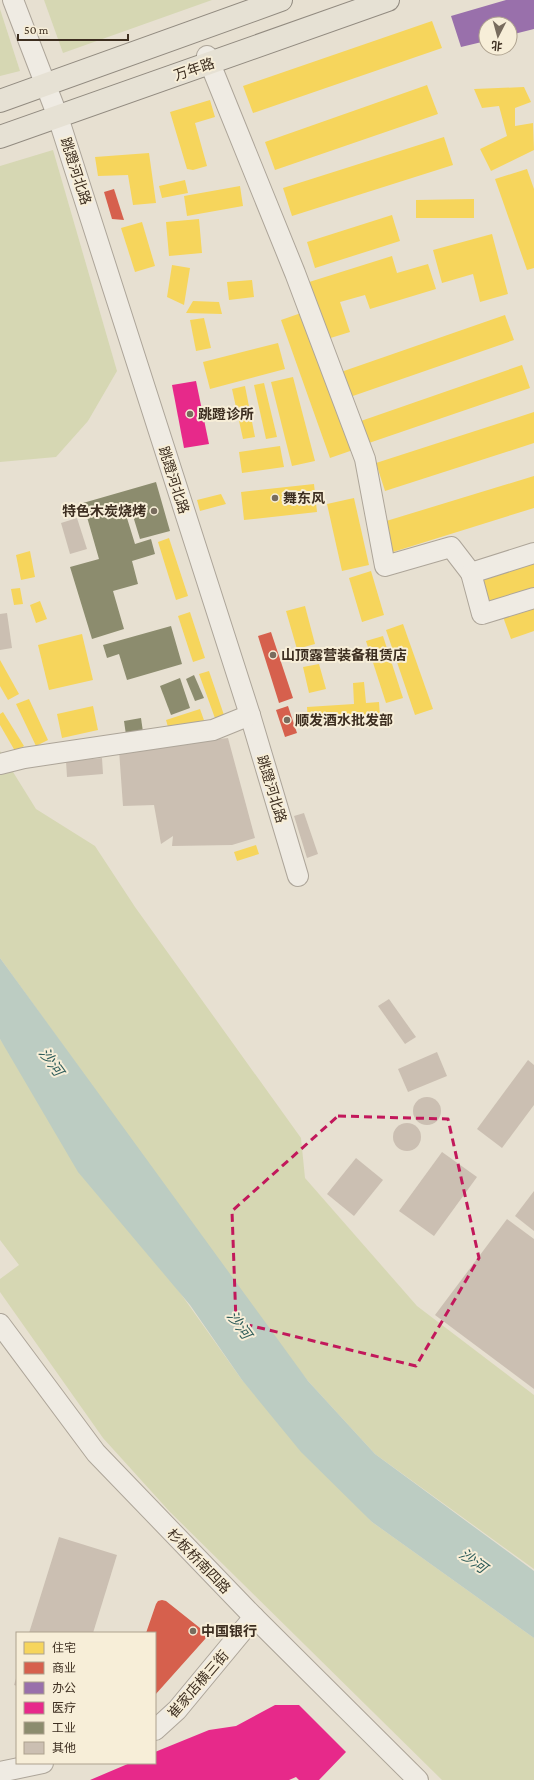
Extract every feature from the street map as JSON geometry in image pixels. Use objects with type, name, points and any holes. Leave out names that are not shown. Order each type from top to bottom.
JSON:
[{"type":"main road","points":[[0,101],[281,0]]},
{"type":"main road","name":"万年路","points":[[0,137],[58,117],[209,59],[388,0]]},
{"type":"street","name":"跳蹬河北路","points":[[13,0],[58,117],[250,715],[298,876]]},
{"type":"street","points":[[209,59],[295,273],[365,459],[385,566],[451,547],[471,572],[482,614],[534,598]]},
{"type":"street","points":[[471,572],[534,553]]},
{"type":"street","points":[[0,764],[24,758],[212,730],[250,715]]},
{"type":"street","name":"杉板桥南四路","points":[[0,1324],[96,1453],[254,1617],[418,1780]]},
{"type":"street","name":"崔家店横三街","points":[[156,1729],[178,1710],[254,1617]]},
{"type":"street","points":[[0,1772],[38,1764]]},
{"type":"highlighted area","points":[[338,1116],[448,1119],[479,1258],[416,1366],[236,1322],[232,1211]]},
{"type":"green space","points":[[44,0],[212,0],[63,53]]},
{"type":"green space","points":[[0,9],[20,71],[0,76]]},
{"type":"green space","points":[[53,150],[117,371],[88,421],[56,457],[0,462],[0,166]]},
{"type":"green space","points":[[0,751],[36,809],[95,846],[135,907],[301,1138],[305,1178],[417,1306],[534,1395],[534,1569],[375,1454],[308,1381],[282,1349],[0,958]]},
{"type":"green space","points":[[0,1039],[242,1380],[372,1522],[534,1638],[534,1780],[442,1780],[170,1512],[103,1438],[0,1292],[0,1279],[19,1265],[0,1240]]},
{"type":"water","name":"沙河","points":[[0,958],[308,1381],[375,1454],[534,1571],[534,1638],[372,1522],[301,1452],[242,1380],[190,1305],[78,1172],[0,1039]]},
{"type":"building: 住宅","points":[[432,21],[442,48],[253,113],[243,86]]},
{"type":"building: 住宅","points":[[427,85],[438,114],[275,170],[265,142]]},
{"type":"building: 住宅","points":[[524,87],[531,102],[515,108],[515,126],[533,123],[534,150],[491,171],[480,149],[507,136],[499,106],[482,108],[474,89]]},
{"type":"building: 住宅","points":[[210,100],[215,117],[195,123],[207,166],[193,170],[187,169],[170,112]]},
{"type":"building: 住宅","points":[[444,137],[453,165],[292,216],[283,188]]},
{"type":"building: 住宅","points":[[149,153],[156,203],[133,205],[128,175],[98,176],[95,157]]},
{"type":"building: 住宅","points":[[527,169],[534,189],[534,268],[527,270],[495,179]]},
{"type":"building: 住宅","points":[[185,180],[188,193],[162,198],[159,186]]},
{"type":"building: 住宅","points":[[240,186],[243,206],[187,216],[184,196]]},
{"type":"building: 住宅","points":[[474,199],[474,218],[416,218],[416,200]]},
{"type":"building: 住宅","points":[[392,215],[400,241],[315,268],[307,242]]},
{"type":"building: 住宅","points":[[199,219],[202,253],[169,256],[166,222]]},
{"type":"building: 住宅","points":[[142,222],[155,266],[135,272],[121,228]]},
{"type":"building: 住宅","points":[[492,234],[508,294],[480,302],[473,274],[442,283],[433,250]]},
{"type":"building: 住宅","points":[[392,256],[397,273],[428,264],[436,289],[370,309],[365,295],[340,302],[350,332],[324,340],[306,283]]},
{"type":"building: 住宅","points":[[172,265],[190,268],[184,305],[167,297]]},
{"type":"building: 住宅","points":[[252,280],[254,297],[229,300],[227,282]]},
{"type":"building: 住宅","points":[[193,301],[219,302],[222,314],[186,313]]},
{"type":"building: 住宅","points":[[304,312],[353,450],[330,458],[281,320]]},
{"type":"building: 住宅","points":[[505,315],[514,340],[350,397],[341,372]]},
{"type":"building: 住宅","points":[[204,318],[211,348],[196,351],[190,320]]},
{"type":"building: 住宅","points":[[278,343],[285,369],[210,389],[203,362]]},
{"type":"building: 住宅","points":[[522,365],[530,388],[366,444],[358,422]]},
{"type":"building: 住宅","points":[[293,377],[315,461],[292,466],[271,382]]},
{"type":"building: 住宅","points":[[264,383],[277,437],[266,439],[254,385]]},
{"type":"building: 住宅","points":[[245,386],[255,437],[243,439],[232,389]]},
{"type":"building: 住宅","points":[[534,412],[534,443],[385,491],[376,463]]},
{"type":"building: 住宅","points":[[280,446],[284,467],[242,473],[239,452]]},
{"type":"building: 住宅","points":[[534,476],[534,508],[393,552],[383,522]]},
{"type":"building: 住宅","points":[[314,484],[317,512],[244,520],[241,492]]},
{"type":"building: 住宅","points":[[221,494],[226,504],[200,511],[197,500]]},
{"type":"building: 住宅","points":[[354,498],[369,565],[342,571],[327,504]]},
{"type":"building: 住宅","points":[[169,538],[188,596],[176,600],[158,542]]},
{"type":"building: 住宅","points":[[30,551],[35,577],[21,580],[16,555]]},
{"type":"building: 住宅","points":[[534,561],[534,591],[487,605],[478,579]]},
{"type":"building: 住宅","points":[[371,571],[384,615],[362,622],[349,578]]},
{"type":"building: 住宅","points":[[20,588],[23,604],[14,605],[11,589]]},
{"type":"building: 住宅","points":[[40,601],[47,619],[36,623],[30,605]]},
{"type":"building: 住宅","points":[[534,603],[534,631],[511,639],[502,614]]},
{"type":"building: 住宅","points":[[305,606],[315,644],[297,649],[286,611]]},
{"type":"building: 住宅","points":[[190,612],[205,658],[193,662],[178,616]]},
{"type":"building: 住宅","points":[[403,624],[433,709],[415,715],[386,630]]},
{"type":"building: 住宅","points":[[82,634],[93,680],[49,690],[38,645]]},
{"type":"building: 住宅","points":[[383,636],[403,698],[386,703],[366,641]]},
{"type":"building: 住宅","points":[[0,660],[19,694],[8,700],[0,686]]},
{"type":"building: 住宅","points":[[319,664],[326,689],[309,693],[303,667]]},
{"type":"building: 住宅","points":[[209,671],[225,718],[216,721],[199,674]]},
{"type":"building: 住宅","points":[[364,682],[366,703],[379,702],[380,717],[308,722],[307,707],[354,704],[353,683]]},
{"type":"building: 住宅","points":[[29,699],[48,740],[36,746],[16,704]]},
{"type":"building: 住宅","points":[[93,706],[98,730],[62,738],[57,714]]},
{"type":"building: 住宅","points":[[200,709],[205,723],[170,734],[166,720]]},
{"type":"building: 住宅","points":[[3,712],[24,746],[15,751],[0,725],[0,714]]},
{"type":"building: 住宅","points":[[256,845],[259,854],[237,861],[234,852]]},
{"type":"building: 商业","points":[[114,189],[124,220],[112,219],[104,192]]},
{"type":"building: 商业","points":[[271,632],[293,698],[279,703],[258,636]]},
{"type":"building: 商业","points":[[288,706],[297,733],[285,737],[276,710]]},
{"type":"building: 商业","points":[[158,1601],[166,1601],[205,1632],[206,1638],[156,1694],[156,1632],[146,1632]]},
{"type":"building: 办公","points":[[506,0],[534,0],[534,29],[518,33],[518,16],[478,16],[478,43],[461,47],[451,16]]},
{"type":"building: 医疗","name":"跳蹬诊所","points":[[196,381],[209,444],[184,448],[172,385]]},
{"type":"building: 医疗","points":[[275,1705],[299,1705],[346,1752],[319,1780],[299,1780],[296,1777],[289,1780],[90,1780],[128,1764],[156,1764],[156,1752],[209,1730],[236,1726]]},
{"type":"building: 工业","points":[[156,482],[170,531],[140,539],[133,516],[127,518],[135,544],[151,539],[155,554],[132,561],[138,584],[113,591],[124,629],[92,639],[70,567],[99,559],[83,503]]},
{"type":"building: 工业","points":[[171,626],[182,664],[127,680],[119,654],[107,658],[103,645]]},
{"type":"building: 工业","points":[[194,675],[204,698],[195,701],[186,679]]},
{"type":"building: 工业","points":[[180,678],[190,708],[171,715],[160,686]]},
{"type":"building: 工业","points":[[141,718],[143,732],[126,735],[124,721]]},
{"type":"building: 其他","points":[[77,518],[87,549],[70,554],[61,523]]},
{"type":"building: 其他","points":[[7,613],[12,648],[0,650],[0,614]]},
{"type":"building: 其他","points":[[228,738],[255,838],[232,845],[172,846],[173,836],[161,844],[154,805],[123,806],[119,750]]},
{"type":"building: 其他","points":[[102,758],[103,774],[67,777],[66,761]]},
{"type":"building: 其他","points":[[304,813],[318,854],[307,858],[294,816]]},
{"type":"building: 其他","points":[[389,999],[416,1037],[405,1044],[378,1006]]},
{"type":"building: 其他","points":[[437,1052],[447,1076],[408,1092],[398,1069]]},
{"type":"building: 其他","points":[[528,1060],[534,1065],[534,1105],[502,1148],[477,1129]]},
{"type":"building: 其他","points":[[427,1097],[437,1101],[441,1111],[437,1121],[427,1125],[417,1121],[413,1111],[417,1101]]},
{"type":"building: 其他","points":[[407,1123],[417,1127],[421,1137],[417,1147],[407,1151],[397,1147],[393,1137],[397,1127]]},
{"type":"building: 其他","points":[[442,1152],[477,1177],[434,1236],[399,1211]]},
{"type":"building: 其他","points":[[356,1158],[383,1180],[354,1216],[327,1194]]},
{"type":"building: 其他","points":[[534,1191],[534,1231],[515,1216]]},
{"type":"building: 其他","points":[[507,1219],[534,1239],[534,1389],[435,1315]]},
{"type":"building: 其他","points":[[59,1537],[117,1555],[93,1632],[29,1632]]},
{"type":"place","name":"跳蹬诊所","points":[[190,414]]},
{"type":"place","name":"舞东风","points":[[275,498]]},
{"type":"place","name":"特色木炭烧烤","points":[[154,511]]},
{"type":"place","name":"山顶露营装备租赁店","points":[[273,655]]},
{"type":"place","name":"顺发酒水批发部","points":[[287,720]]},
{"type":"place","name":"中国银行","points":[[193,1631]]}]
